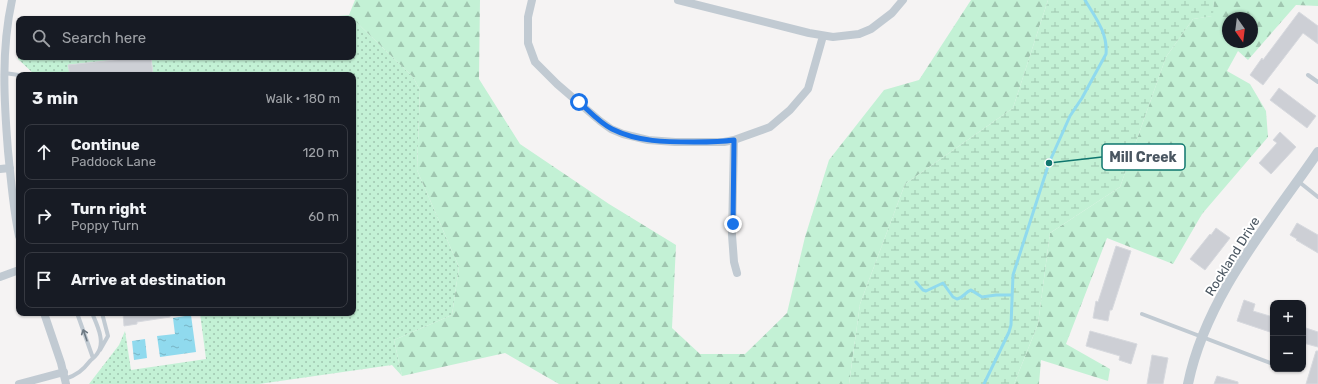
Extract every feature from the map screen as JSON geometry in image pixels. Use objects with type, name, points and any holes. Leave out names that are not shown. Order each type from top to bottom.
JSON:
[{"type":"street","points":[[12,0],[5,43],[3,67],[5,113],[16,213]]},
{"type":"street","points":[[532,0],[528,17],[528,43],[535,62],[557,84],[600,121],[611,128],[623,134],[661,142],[706,142],[734,140],[770,127],[790,110],[808,89],[823,36]]},
{"type":"street","points":[[678,0],[823,36],[846,36],[859,34],[871,29],[892,13],[903,0]]},
{"type":"street","points":[[734,140],[732,235],[734,262],[737,273]]},
{"type":"street","name":"Rockland Drive","points":[[1188,384],[1195,356],[1202,337],[1216,306],[1234,273],[1318,152]]},
{"type":"street","points":[[0,169],[10,168]]},
{"type":"street","points":[[0,277],[16,271]]},
{"type":"street","points":[[19,384],[65,378],[45,316]]},
{"type":"lane","points":[[3,67],[16,74]]},
{"type":"lane","points":[[1308,75],[1318,82]]},
{"type":"lane","points":[[1298,181],[1318,197]]},
{"type":"lane","points":[[1142,314],[1270,363]]},
{"type":"lane","points":[[78,316],[93,358]]},
{"type":"lane","points":[[93,316],[100,335],[100,343],[97,354]]},
{"type":"lane","points":[[65,378],[75,376],[97,354],[105,343],[108,336],[103,316]]},
{"type":"green space","points":[[355,0],[480,0],[479,79],[520,144],[609,204],[676,245],[672,328],[700,354],[745,354],[787,313],[805,237],[829,160],[884,90],[919,80],[971,0],[1048,0],[1013,108],[905,184],[860,304],[849,384],[559,384],[505,353],[402,376],[394,340],[452,315],[459,267],[417,170],[420,90],[413,77],[356,22],[356,16],[349,15]]},
{"type":"green space","points":[[1048,0],[1214,0],[1213,16],[1193,19],[1166,57],[1120,187],[1050,233],[1038,324],[1014,384],[849,384],[860,304],[905,184],[1013,108]]},
{"type":"green space","points":[[1214,0],[1318,0],[1318,6],[1296,5],[1248,60],[1238,51],[1227,71],[1250,84],[1266,111],[1268,137],[1202,214],[1173,264],[1107,238],[1066,344],[1110,369],[1108,381],[1041,360],[1039,384],[1014,384],[1038,324],[1050,233],[1120,187],[1166,57],[1193,19],[1212,16]]},
{"type":"green space","points":[[356,22],[413,77],[420,90],[417,170],[459,267],[452,315],[394,340],[402,376],[392,365],[259,384],[89,384],[119,345],[125,331],[131,370],[206,359],[200,316],[356,316],[356,72],[153,72],[151,60],[356,60]]},
{"type":"green space","points":[[19,60],[115,60],[69,65],[70,72],[32,72]]},
{"type":"water","points":[[191,316],[196,352],[160,357],[157,336],[175,334],[173,318]]},
{"type":"water","points":[[145,339],[147,358],[134,360],[132,341]]},
{"type":"building","points":[[1299,12],[1318,26],[1318,44],[1303,33],[1263,85],[1250,75]]},
{"type":"building","points":[[114,60],[151,60],[153,72],[69,72],[68,65]]},
{"type":"building","points":[[1279,88],[1316,116],[1307,128],[1270,100]]},
{"type":"building","points":[[1280,132],[1296,147],[1271,174],[1259,163],[1277,143],[1273,140]]},
{"type":"building","points":[[1297,223],[1318,235],[1318,253],[1290,235]]},
{"type":"building","points":[[1216,228],[1230,238],[1205,270],[1190,259]]},
{"type":"building","points":[[1116,246],[1131,251],[1112,310],[1110,310],[1108,321],[1093,318],[1096,301],[1098,302]]},
{"type":"building","points":[[1244,300],[1255,304],[1253,311],[1270,316],[1270,332],[1237,321]]},
{"type":"building","points":[[123,316],[170,316],[137,322],[137,324],[124,326]]},
{"type":"building","points":[[1306,328],[1318,332],[1318,347],[1306,344]]},
{"type":"building","points":[[1090,331],[1137,344],[1131,364],[1119,360],[1120,356],[1086,346]]},
{"type":"building","points":[[1316,351],[1318,351],[1318,384],[1306,384]]},
{"type":"building","points":[[1152,355],[1168,358],[1163,384],[1147,384]]},
{"type":"building","points":[[1217,376],[1238,382],[1238,384],[1214,384]]},
{"type":"waterway","points":[[984,384],[1009,332],[1011,325],[1013,275],[1049,163],[1070,116],[1082,98],[1106,54],[1103,32],[1085,0]]},
{"type":"waterway","points":[[916,282],[923,290],[926,291],[943,283],[953,297],[957,299],[971,290],[982,297],[1012,295]]},
{"type":"place","name":"Mill Creek","points":[[1049,163]]},
{"type":"route","points":[[579,102],[600,121],[611,128],[636,138],[661,142],[724,142],[734,140],[733,224]]}]
